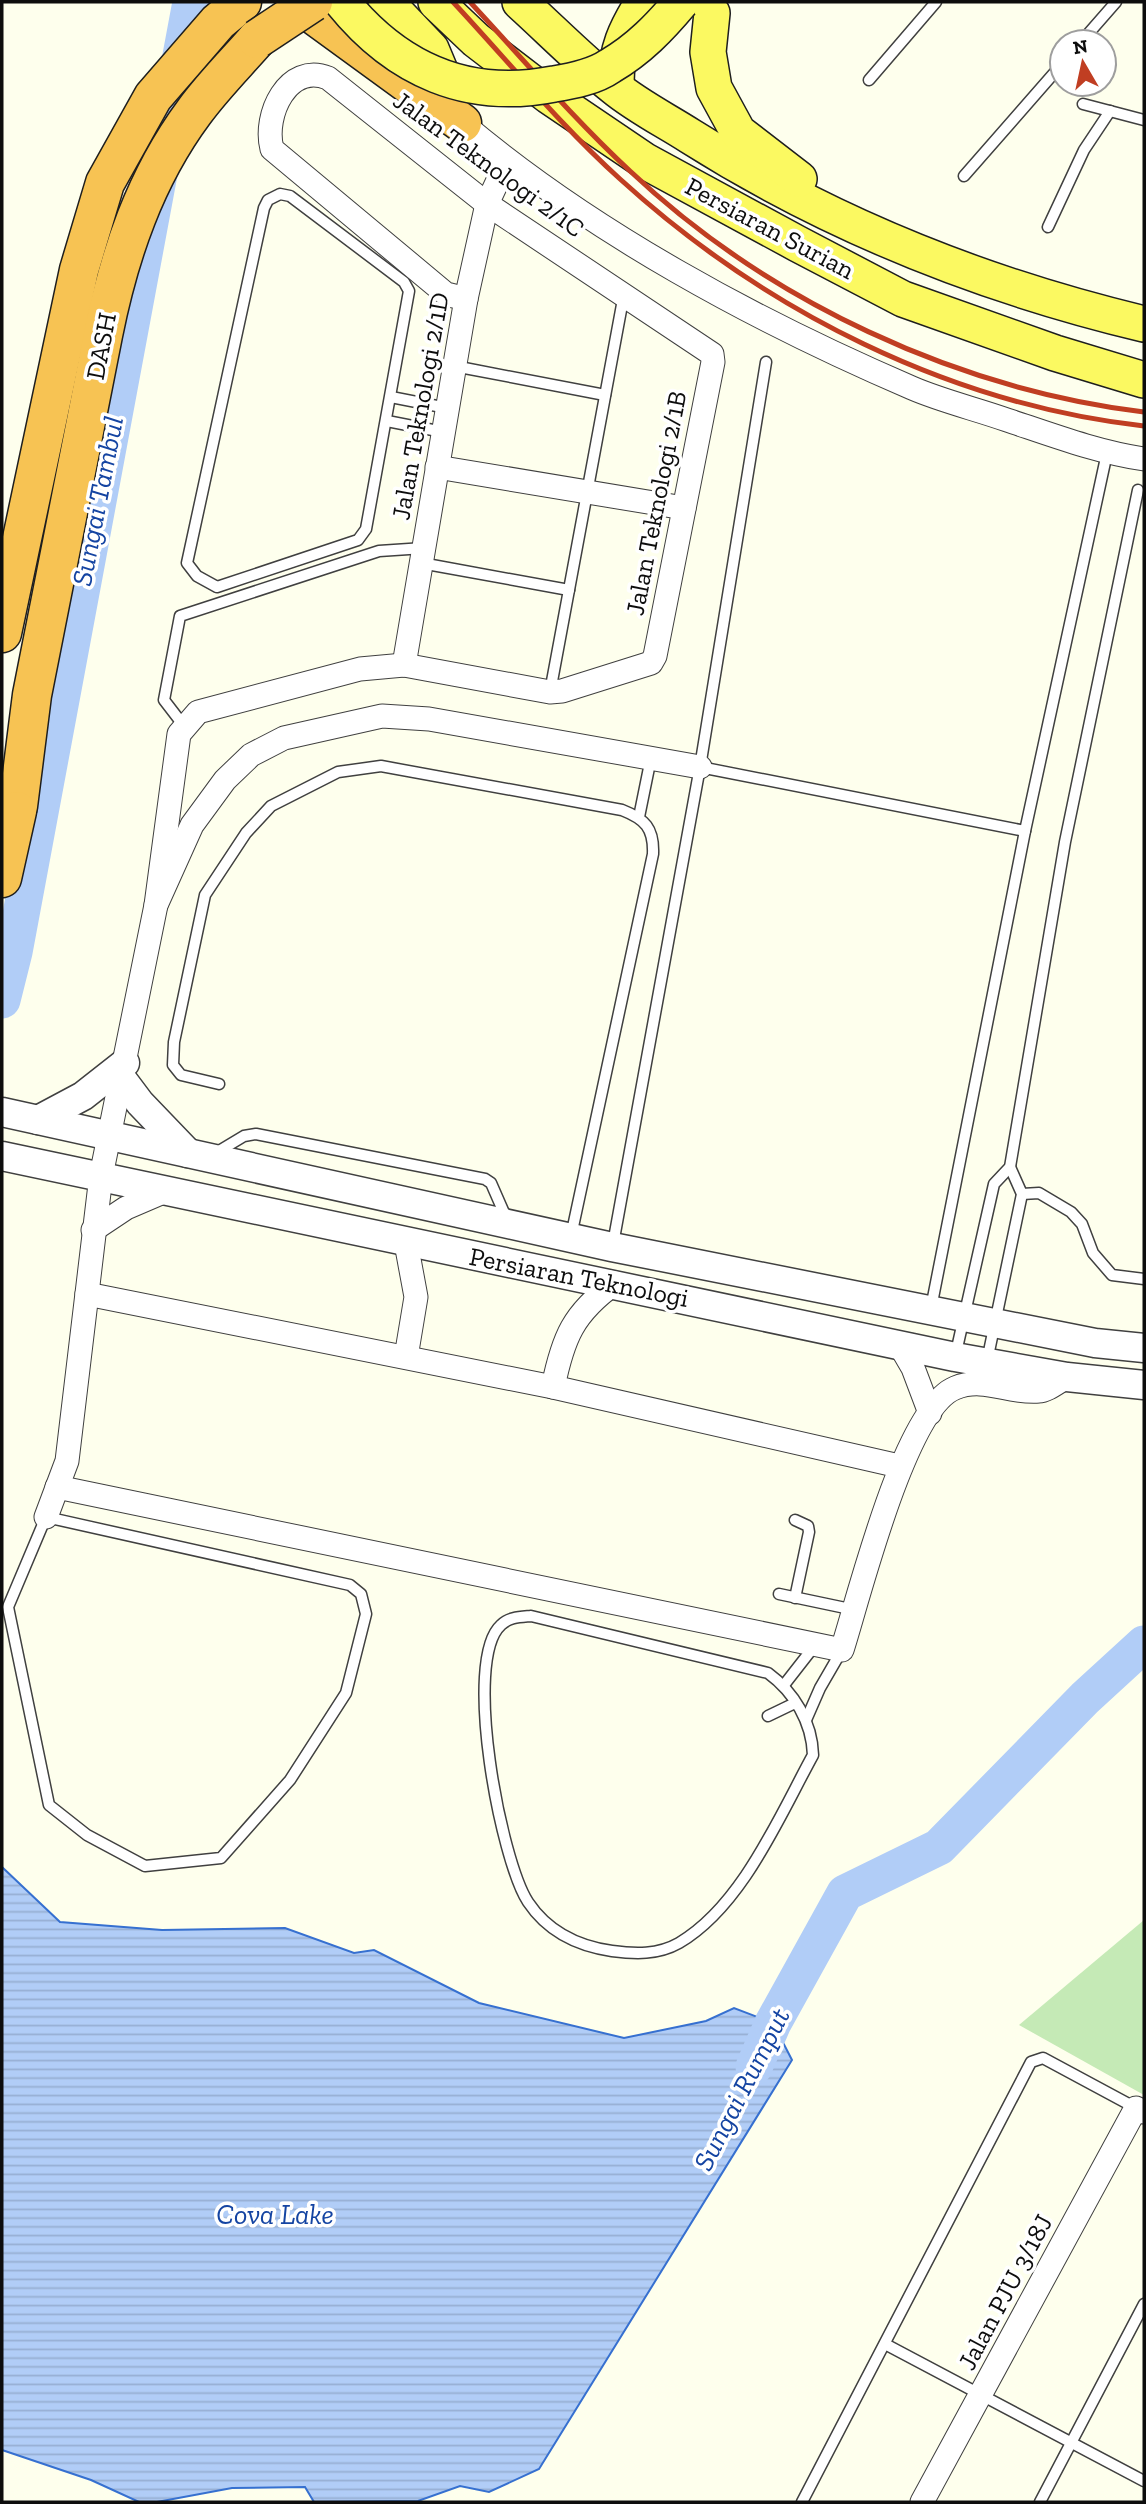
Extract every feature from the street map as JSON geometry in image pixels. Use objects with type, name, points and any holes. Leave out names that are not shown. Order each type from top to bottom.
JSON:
[{"type":"highway","name":"DASH","points":[[2,633],[79,270],[106,183],[153,97],[218,22],[242,2]]},
{"type":"highway","points":[[296,2],[462,123]]},
{"type":"highway","name":"DASH","points":[[2,878],[32,695],[103,335],[113,286],[137,210],[193,113],[257,39],[313,2]]},
{"type":"main road","points":[[342,2],[392,52],[429,73],[479,89],[521,91],[576,80],[608,68],[651,37],[705,5]]},
{"type":"main road","points":[[386,2],[432,49],[462,123]]},
{"type":"main road","name":"Persiaran Surian","points":[[436,2],[476,40],[549,96],[646,161],[903,299],[1055,353],[1144,380]]},
{"type":"main road","name":"Persiaran Surian","points":[[520,2],[615,89],[736,165],[867,232],[1080,309],[1144,324]]},
{"type":"main road","points":[[645,2],[652,18],[675,29],[699,28],[705,5]]},
{"type":"main road","points":[[645,2],[622,35],[616,61],[615,89],[646,161]]},
{"type":"main road","points":[[705,5],[714,88],[738,132],[867,232]]},
{"type":"street","name":"Jalan Teknologi 2/1C","points":[[466,299],[446,293],[272,149],[271,134],[282,92],[297,79],[318,74],[328,78],[488,204],[712,354]]},
{"type":"street","points":[[462,123],[506,161],[672,269],[784,328],[914,389],[1107,453],[1144,459]]},
{"type":"street","name":"Jalan Teknologi 2/1D","points":[[404,664],[466,299],[488,204],[506,161]]},
{"type":"street","name":"Jalan Teknologi 2/1B","points":[[550,692],[651,663],[713,362],[712,354]]},
{"type":"street","points":[[437,467],[684,508]]},
{"type":"street","points":[[46,1517],[68,1461],[101,1176],[156,905],[166,814],[179,734],[198,712],[360,669],[404,664],[550,692]]},
{"type":"street","points":[[156,905],[192,825],[225,780],[251,755],[284,738],[382,716],[429,719],[700,767]]},
{"type":"street","points":[[20,1116],[83,1096],[123,1071]]},
{"type":"street","points":[[123,1071],[139,1103],[198,1155]]},
{"type":"street","name":"Persiaran Teknologi","points":[[20,1116],[612,1247],[1095,1343],[1144,1348]]},
{"type":"street","name":"Persiaran Teknologi","points":[[9,1158],[406,1243],[615,1283],[955,1357],[1067,1377],[1144,1385]]},
{"type":"street","points":[[93,1230],[126,1208],[168,1190]]},
{"type":"street","points":[[405,1357],[416,1297],[406,1243]]},
{"type":"street","points":[[553,1387],[568,1329],[582,1310],[615,1283]]},
{"type":"street","points":[[87,1294],[553,1387],[900,1466]]},
{"type":"street","points":[[899,1344],[913,1368],[930,1413]]},
{"type":"street","points":[[58,1487],[842,1650],[900,1466],[930,1413],[951,1389],[974,1382],[1040,1392],[1067,1377]]},
{"type":"street","name":"Jalan PJU 3/18J","points":[[922,2502],[1140,2110]]},
{"type":"lane","points":[[869,80],[936,2]]},
{"type":"lane","points":[[1093,28],[1116,2]]},
{"type":"lane","points":[[964,176],[1048,80]]},
{"type":"lane","points":[[1083,104],[1144,120]]},
{"type":"lane","points":[[1048,227],[1084,150],[1110,111]]},
{"type":"lane","points":[[274,195],[290,196],[404,282],[409,291],[391,397],[366,529],[358,540],[225,587],[210,586],[197,576],[187,563],[264,208],[274,195]]},
{"type":"lane","points":[[550,692],[624,294]]},
{"type":"lane","points":[[612,1247],[700,767],[766,362]]},
{"type":"lane","points":[[454,366],[605,395]]},
{"type":"lane","points":[[391,397],[447,408]]},
{"type":"lane","points":[[387,421],[443,432]]},
{"type":"lane","points":[[930,1310],[1025,831],[1107,453]]},
{"type":"lane","points":[[986,1363],[1022,1194],[1010,1167],[1065,842],[1138,490]]},
{"type":"lane","points":[[184,726],[164,700],[180,616],[379,551],[422,555],[569,590]]},
{"type":"lane","points":[[639,817],[650,758]]},
{"type":"lane","points":[[219,1084],[181,1075],[173,1065],[174,1042],[205,895],[246,833],[271,806],[338,772],[380,766],[622,810],[639,817],[648,824],[653,839],[653,854],[570,1238]]},
{"type":"lane","points":[[700,767],[1025,831]]},
{"type":"lane","points":[[198,1155],[256,1133],[485,1180],[491,1183],[509,1224]]},
{"type":"lane","points":[[955,1357],[994,1184],[1010,1167]]},
{"type":"lane","points":[[1022,1194],[1039,1193],[1071,1212],[1082,1224],[1093,1253],[1112,1275],[1144,1279]]},
{"type":"lane","points":[[46,1517],[350,1585],[361,1594],[366,1614],[346,1693],[290,1780],[221,1858],[145,1866],[87,1835],[49,1805],[8,1607],[46,1517]]},
{"type":"lane","points":[[795,1520],[808,1525],[810,1532],[795,1598]]},
{"type":"lane","points":[[779,1594],[855,1610]]},
{"type":"lane","points":[[515,1617],[560,1621],[768,1673],[784,1685],[812,1734],[813,1755],[747,1874],[709,1918],[680,1942],[659,1952],[629,1953],[589,1948],[555,1932],[528,1902],[512,1870],[484,1727],[489,1649],[501,1624],[515,1617]]},
{"type":"lane","points":[[784,1685],[816,1644]]},
{"type":"lane","points":[[806,1720],[820,1688],[842,1650]]},
{"type":"lane","points":[[768,1716],[795,1703]]},
{"type":"lane","points":[[802,2502],[1031,2062],[1043,2058],[1140,2110]]},
{"type":"lane","points":[[1040,2502],[1144,2304]]},
{"type":"lane","points":[[884,2344],[1144,2481]]},
{"type":"green space","points":[[1144,1920],[1144,2095],[1019,2025]]},
{"type":"water","name":"Cova Lake","points":[[2,1867],[60,1922],[162,1930],[285,1928],[354,1953],[374,1950],[479,2003],[624,2038],[706,2021],[734,2008],[773,2023],[792,2060],[539,2469],[489,2492],[460,2486],[418,2501],[314,2502],[305,2487],[232,2488],[157,2502],[139,2502],[91,2480],[2,2450]]},
{"type":"waterway","name":"Sungai Tambul","points":[[2,1000],[14,952],[191,2]]},
{"type":"waterway","name":"Sungai Rumput","points":[[754,2067],[773,2023],[845,1893],[939,1847],[1085,1698],[1144,1644]]},
{"type":"railway","points":[[453,2],[555,115],[620,179],[676,227],[736,270],[798,309],[863,344],[931,373],[1000,397],[1071,414],[1144,426]]},
{"type":"railway","points":[[470,2],[568,109],[630,171],[684,218],[742,260],[804,298],[868,332],[935,360],[1004,383],[1074,400],[1144,412]]}]
